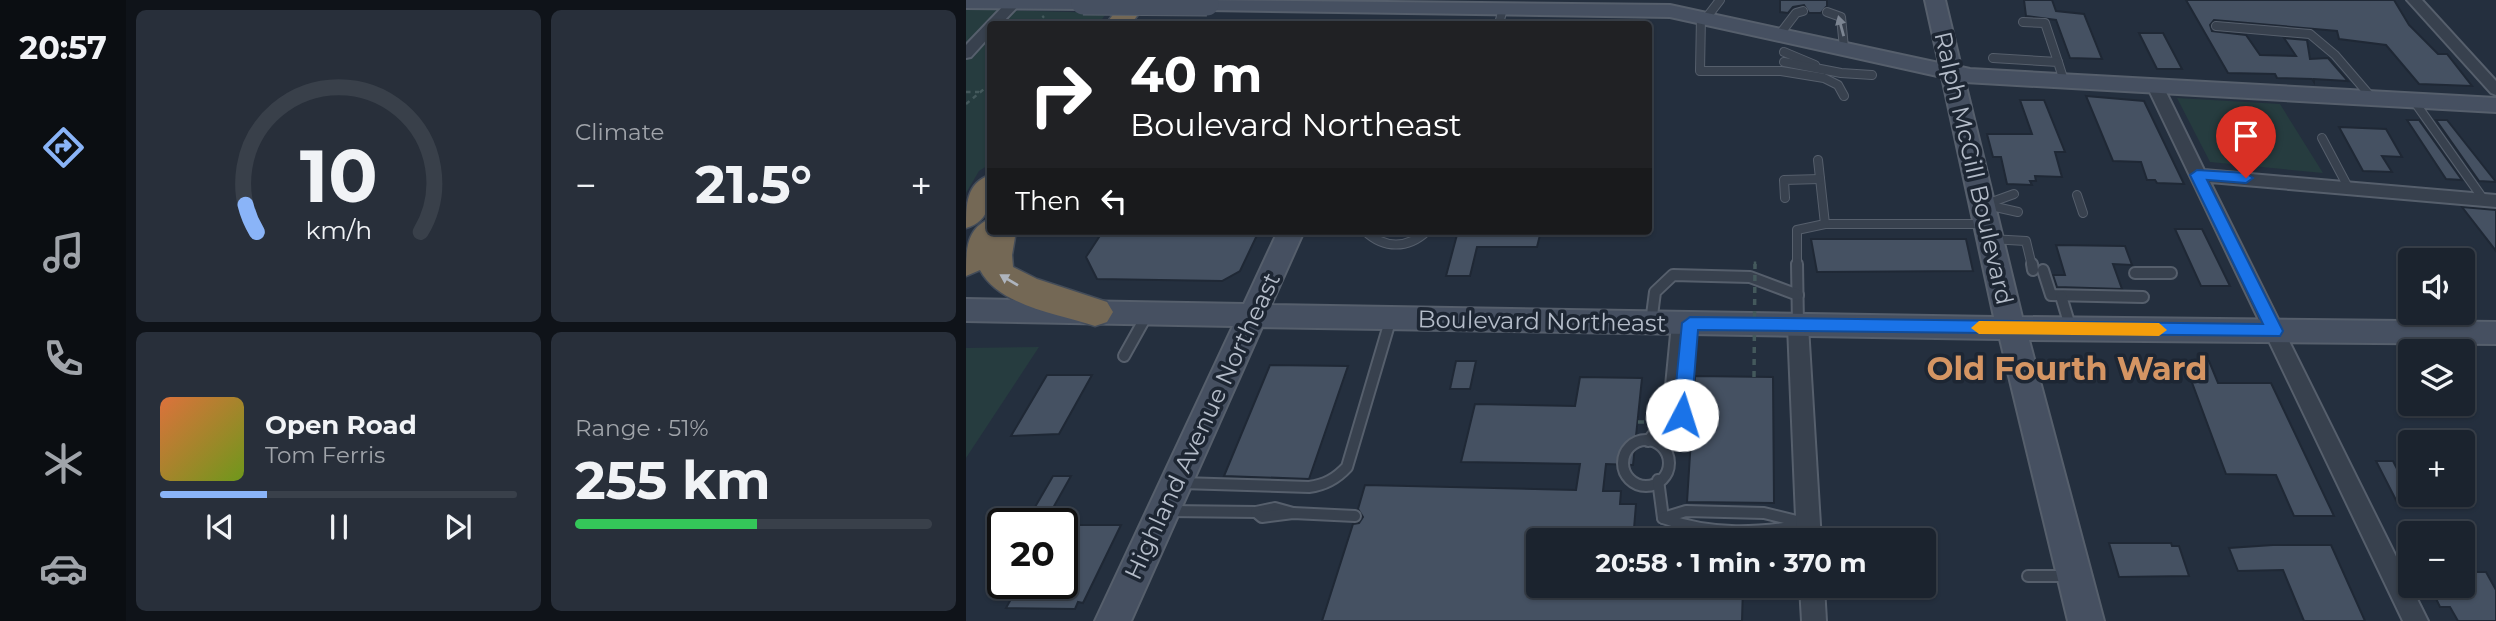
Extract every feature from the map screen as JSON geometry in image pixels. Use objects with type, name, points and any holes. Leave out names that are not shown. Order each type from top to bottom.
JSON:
[{"type":"highway","points":[[1120,21],[1137,0]]},
{"type":"highway","points":[[1149,21],[1166,0]]},
{"type":"highway","points":[[966,217],[987,190]]},
{"type":"highway","points":[[966,263],[988,235]]},
{"type":"highway","points":[[999,235],[995,264],[1000,275],[1012,284],[1095,312]]},
{"type":"main road","name":"Ralph McGill Boulevard","points":[[1935,0],[2011,328],[2086,621]]},
{"type":"main road","points":[[966,2],[1207,4],[1501,16],[1637,5],[1704,17],[1783,46],[1844,48],[1970,76],[2061,71],[2155,86],[2496,105]]},
{"type":"main road","name":"Highland Avenue Northeast","points":[[1113,621],[1290,235]]},
{"type":"main road","name":"Boulevard Northeast","points":[[966,310],[1798,326],[2496,333]]},
{"type":"street","points":[[2414,0],[2496,90]]},
{"type":"street","points":[[997,21],[1014,3]]},
{"type":"street","points":[[966,54],[987,31]]},
{"type":"street","points":[[2155,86],[2416,621]]},
{"type":"street","points":[[2197,175],[2490,200]]},
{"type":"street","points":[[1798,326],[1809,528]]},
{"type":"street","points":[[1813,598],[1814,621]]},
{"type":"lane","points":[[1720,0],[1704,17],[1700,71],[1784,71],[1836,82],[1842,87],[1843,96]]},
{"type":"lane","points":[[1784,71],[1783,46],[1796,13],[1803,11]]},
{"type":"lane","points":[[1827,12],[1841,17],[1844,48]]},
{"type":"lane","points":[[1993,58],[2061,71],[2045,23],[2023,22]]},
{"type":"lane","points":[[2216,26],[2309,34],[2336,55],[2372,98]]},
{"type":"lane","points":[[1783,46],[1832,72],[1872,75]]},
{"type":"lane","points":[[2414,101],[2490,200]]},
{"type":"lane","points":[[2322,138],[2348,187]]},
{"type":"lane","points":[[1818,160],[1825,224]]},
{"type":"lane","points":[[1785,198],[1784,180],[1820,179]]},
{"type":"lane","points":[[1986,222],[2014,194]]},
{"type":"lane","points":[[2077,195],[2083,213]]},
{"type":"lane","points":[[1798,326],[1797,230],[1825,224],[1986,222],[2018,212]]},
{"type":"lane","points":[[1986,222],[2026,241],[2051,295],[2143,297]]},
{"type":"lane","points":[[1368,235],[1386,245],[1406,243],[1420,235]]},
{"type":"lane","points":[[2136,273],[2171,273]]},
{"type":"lane","points":[[1680,439],[1673,323],[1655,292],[1672,275],[1750,277],[1798,295]]},
{"type":"lane","points":[[2062,296],[2071,329]]},
{"type":"lane","points":[[1124,356],[1148,313]]},
{"type":"lane","points":[[1170,497],[1309,487],[1325,485],[1338,477],[1347,467],[1391,318]]},
{"type":"lane","points":[[1673,323],[1668,417],[1680,439]]},
{"type":"lane","points":[[1648,441],[1664,447],[1670,461],[1669,468],[1658,480],[1642,484],[1628,478],[1623,472],[1623,458],[1627,451],[1648,441],[1668,417]]},
{"type":"lane","points":[[1664,447],[1680,439]]},
{"type":"lane","points":[[1658,480],[1663,519]]},
{"type":"lane","points":[[1170,497],[1256,512],[1262,517],[1293,513],[1355,516]]},
{"type":"lane","points":[[1663,519],[1686,511],[1764,513],[1798,528]]},
{"type":"lane","points":[[1663,519],[1686,528]]},
{"type":"lane","points":[[2028,576],[2074,576]]},
{"type":"path","points":[[966,104],[987,86]]},
{"type":"path","points":[[966,92],[979,92]]},
{"type":"path","points":[[1754,377],[1755,258]]},
{"type":"path","points":[[1638,422],[1692,422]]},
{"type":"green space","points":[[966,9],[1107,13],[1100,21],[987,21],[987,166],[979,171],[966,193]]},
{"type":"green space","points":[[2177,98],[2280,104],[2323,173],[2210,162]]},
{"type":"green space","points":[[1039,347],[966,458],[966,348]]},
{"type":"building","points":[[1780,0],[1827,0],[1827,6],[1821,13],[1809,13],[1804,5],[1793,7],[1788,13],[1780,12]]},
{"type":"building","points":[[2024,0],[2052,0],[2056,11],[2084,14],[2102,59],[2070,58],[2056,20],[2026,16]]},
{"type":"building","points":[[2186,0],[2394,0],[2409,25],[2438,54],[2447,54],[2472,86],[2419,84],[2386,45],[2339,39],[2337,31],[2214,20],[2210,25],[2212,31],[2246,35],[2260,55],[2296,56],[2284,38],[2307,40],[2310,59],[2328,58],[2348,81],[2314,79],[2314,82],[2312,79],[2277,78],[2275,74],[2228,73]]},
{"type":"building","points":[[2139,33],[2163,33],[2182,69],[2157,69]]},
{"type":"building","points":[[2086,96],[2144,101],[2184,184],[2147,180],[2141,162],[2113,161]]},
{"type":"building","points":[[2020,100],[2044,100],[2065,152],[2055,152],[2062,177],[2035,176],[2036,181],[2030,181],[2032,185],[2007,184],[2001,157],[1993,157],[1987,134],[2032,134]]},
{"type":"building","points":[[2407,120],[2419,120],[2462,180],[2446,179]]},
{"type":"building","points":[[2436,120],[2447,120],[2496,182],[2479,181]]},
{"type":"building","points":[[2339,127],[2386,129],[2402,157],[2382,156],[2392,172],[2363,171]]},
{"type":"building","points":[[2462,207],[2496,210],[2496,251]]},
{"type":"building","points":[[2175,229],[2202,229],[2230,286],[2201,286]]},
{"type":"building","points":[[1100,235],[1257,235],[1240,271],[1222,281],[1097,279],[1086,257]]},
{"type":"building","points":[[1457,235],[1540,235],[1537,247],[1477,247],[1470,276],[1446,276]]},
{"type":"building","points":[[1811,239],[1966,239],[1973,271],[1817,272]]},
{"type":"building","points":[[2056,245],[2125,246],[2132,265],[2113,264],[2122,289],[2057,287],[2053,275],[2065,275]]},
{"type":"building","points":[[1456,361],[1476,361],[1470,389],[1450,389]]},
{"type":"building","points":[[2184,361],[2209,361],[2218,383],[2271,383],[2334,516],[2294,516],[2276,475],[2226,474]]},
{"type":"building","points":[[1270,365],[1348,366],[1309,479],[1224,476]]},
{"type":"building","points":[[1047,375],[1092,375],[1059,434],[1011,436]]},
{"type":"building","points":[[1695,376],[1773,377],[1774,503],[1687,502]]},
{"type":"building","points":[[1580,377],[1642,378],[1633,465],[1606,464],[1603,491],[1621,491],[1620,504],[1636,504],[1634,528],[1526,528],[1526,598],[1743,598],[1742,621],[1322,621],[1353,524],[1359,523],[1363,517],[1358,509],[1365,485],[1576,490],[1580,464],[1461,462],[1475,404],[1575,406]]},
{"type":"building","points":[[2376,461],[2393,461],[2398,471],[2397,502]]},
{"type":"building","points":[[1053,476],[1071,476],[1053,508],[1035,507]]},
{"type":"building","points":[[1078,525],[1121,525],[1083,603],[1078,602],[1075,609],[1006,608],[1011,599],[1078,599]]},
{"type":"building","points":[[2109,543],[2171,543],[2172,546],[2179,546],[2189,576],[2119,577]]},
{"type":"building","points":[[2331,545],[2365,621],[2304,621],[2283,570],[2238,571],[2229,548]]},
{"type":"building","points":[[2475,572],[2486,572],[2496,590],[2496,621],[2458,621],[2450,607],[2440,607],[2436,598],[2475,598]]},
{"type":"slow traffic","points":[[1979,328],[2159,330]]},
{"type":"district","name":"Old Fourth Ward","points":[[2067,368]]},
{"type":"route","points":[[1682,415],[1690,323],[2275,331],[2197,175],[2246,178]]}]
